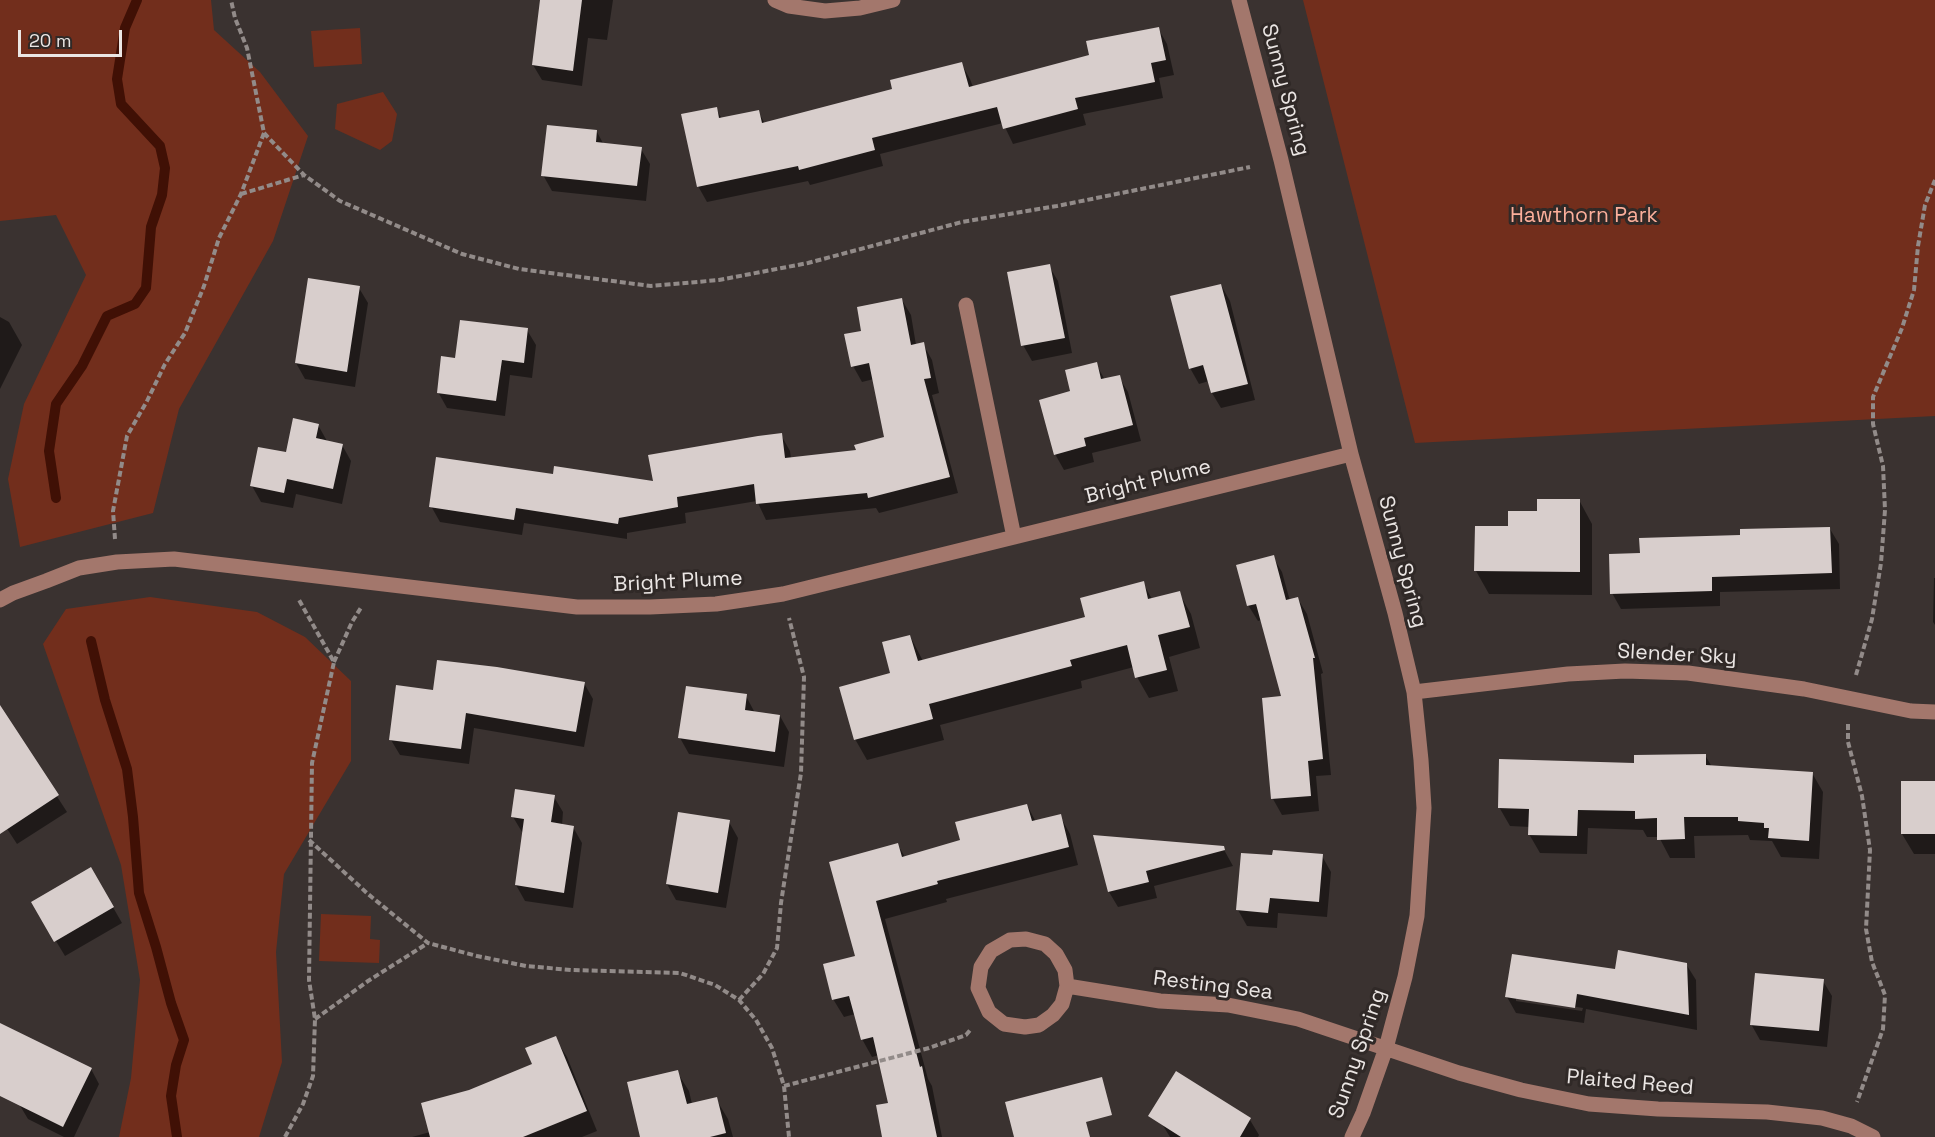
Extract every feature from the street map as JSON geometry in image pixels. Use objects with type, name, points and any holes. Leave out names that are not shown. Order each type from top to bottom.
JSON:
[{"type":"street","points":[[775,0],[789,6],[825,12],[860,8],[893,0]]},
{"type":"street","name":"Sunny Spring","points":[[1239,0],[1281,160],[1351,454],[1395,613],[1414,692],[1424,799],[1417,916],[1405,977],[1386,1048],[1352,1137]]},
{"type":"street","points":[[966,305],[1014,537]]},
{"type":"street","name":"Bright Plume","points":[[0,600],[79,568],[117,562],[174,559],[577,607],[716,604],[783,594],[1351,454]]},
{"type":"street","name":"Slender Sky","points":[[1414,692],[1568,674],[1625,671],[1699,675],[1804,689],[1911,711],[1935,712]]},
{"type":"street","points":[[1026,939],[1045,944],[1056,954],[1065,970],[1067,986],[1062,1004],[1053,1015],[1039,1024],[1025,1027],[1004,1023],[989,1012],[978,988],[981,967],[991,951],[1010,940],[1026,939]]},
{"type":"street","name":"Resting Sea","points":[[1067,986],[1160,1001],[1240,1007],[1298,1019],[1386,1048]]},
{"type":"street","name":"Plaited Reed","points":[[1386,1048],[1510,1088],[1590,1104],[1658,1109],[1767,1112],[1822,1118],[1851,1126],[1874,1137]]},
{"type":"path","points":[[231,0],[246,48],[264,133],[303,175],[340,201],[462,255],[519,269],[651,286],[719,280],[797,265],[962,222],[1057,206],[1250,167]]},
{"type":"path","points":[[117,562],[113,511],[127,436],[165,364],[185,333],[204,286],[219,238],[241,194],[264,133]]},
{"type":"path","points":[[241,194],[303,175]]},
{"type":"path","points":[[1851,1126],[1859,1094],[1883,1029],[1885,995],[1872,962],[1866,929],[1870,850],[1862,796],[1848,742],[1849,699],[1872,619],[1881,563],[1885,510],[1883,466],[1873,424],[1873,397],[1902,328],[1914,290],[1925,205],[1935,180]]},
{"type":"path","points":[[287,572],[302,608],[334,662]]},
{"type":"path","points":[[285,1137],[303,1104],[313,1076],[315,1019],[309,980],[309,840],[312,763],[334,662],[352,622],[378,583]]},
{"type":"path","points":[[739,1000],[763,974],[777,948],[781,903],[801,774],[804,677],[783,594]]},
{"type":"path","points":[[309,840],[368,894],[428,943],[526,966],[571,970],[680,973],[715,985],[739,1000],[756,1020],[772,1048],[784,1086],[789,1137]]},
{"type":"path","points":[[315,1019],[368,981],[428,943]]},
{"type":"path","points":[[784,1086],[929,1048],[966,1035],[989,1012]]},
{"type":"green space","points":[[0,0],[211,0],[214,30],[260,72],[308,136],[273,241],[179,409],[153,513],[20,547],[8,479],[24,404],[86,275],[56,215],[0,221]]},
{"type":"green space","name":"Hawthorn Park","points":[[1303,0],[1935,0],[1935,416],[1415,443]]},
{"type":"green space","points":[[360,28],[362,64],[314,67],[311,31]]},
{"type":"green space","points":[[383,92],[397,114],[392,141],[380,150],[335,129],[337,104]]},
{"type":"green space","points":[[150,597],[257,612],[305,637],[351,681],[351,761],[284,874],[276,952],[282,1062],[259,1137],[119,1137],[131,1078],[140,980],[121,865],[43,644],[66,609]]},
{"type":"green space","points":[[321,914],[371,916],[370,939],[380,940],[379,963],[319,961]]},
{"type":"building","points":[[540,0],[582,0],[573,71],[532,65]]},
{"type":"building","points":[[1159,27],[1166,60],[1151,63],[1155,82],[1075,98],[1078,109],[1003,129],[997,107],[872,138],[875,150],[799,170],[798,166],[697,187],[681,114],[717,107],[719,118],[759,110],[762,123],[892,89],[890,80],[962,62],[969,87],[1089,55],[1086,41]]},
{"type":"building","points":[[547,125],[597,130],[596,142],[642,147],[637,186],[541,176]]},
{"type":"building","points":[[1050,264],[1065,338],[1021,346],[1007,272]]},
{"type":"building","points":[[308,278],[360,286],[347,372],[295,363]]},
{"type":"building","points":[[1221,284],[1248,384],[1211,393],[1203,365],[1189,369],[1170,296]]},
{"type":"building","points":[[902,298],[911,345],[924,342],[931,378],[924,379],[950,477],[868,498],[867,493],[756,504],[754,484],[677,497],[678,507],[619,518],[618,524],[516,508],[514,520],[429,507],[436,457],[553,474],[554,466],[653,481],[648,455],[758,436],[782,433],[785,458],[856,450],[854,445],[884,437],[869,363],[851,367],[844,334],[861,331],[857,307]]},
{"type":"building","points":[[460,320],[528,328],[524,363],[502,360],[496,401],[437,393],[441,356],[455,358]]},
{"type":"building","points":[[1097,362],[1101,379],[1120,375],[1133,425],[1084,438],[1086,446],[1054,455],[1039,400],[1070,391],[1065,370]]},
{"type":"building","points":[[293,418],[319,424],[316,438],[343,444],[333,489],[287,479],[284,493],[250,486],[258,447],[286,452]]},
{"type":"building","points":[[1537,499],[1580,499],[1580,572],[1474,571],[1475,526],[1508,526],[1508,511],[1537,511]]},
{"type":"building","points":[[1830,527],[1832,573],[1712,577],[1712,591],[1610,594],[1609,554],[1640,553],[1639,538],[1740,535],[1740,529]]},
{"type":"building","points":[[1274,555],[1286,600],[1298,597],[1315,658],[1313,658],[1323,759],[1308,761],[1311,796],[1271,799],[1262,698],[1281,696],[1256,604],[1247,606],[1236,565]]},
{"type":"building","points":[[1144,581],[1148,599],[1180,591],[1190,627],[1158,635],[1167,670],[1135,678],[1127,645],[1070,660],[1072,666],[929,704],[933,719],[854,740],[839,687],[890,673],[882,642],[910,635],[918,661],[1085,617],[1080,598]]},
{"type":"building","points":[[437,660],[497,667],[585,682],[576,732],[466,713],[461,749],[389,740],[396,685],[433,690]]},
{"type":"building","points":[[686,686],[747,694],[745,710],[780,715],[775,752],[678,738]]},
{"type":"building","points":[[0,705],[59,795],[0,834]]},
{"type":"building","points":[[1706,754],[1706,765],[1813,772],[1809,841],[1768,838],[1769,828],[1764,828],[1764,823],[1738,821],[1738,817],[1684,817],[1685,839],[1657,840],[1657,818],[1635,819],[1635,811],[1578,810],[1577,836],[1528,835],[1529,809],[1498,808],[1499,759],[1634,763],[1634,755]]},
{"type":"building","points":[[1901,781],[1935,781],[1935,834],[1901,834]]},
{"type":"building","points":[[515,789],[555,795],[551,822],[574,826],[564,893],[515,885],[524,819],[511,817]]},
{"type":"building","points":[[1027,804],[1032,821],[1061,814],[1069,847],[937,881],[938,884],[876,901],[920,1067],[922,1066],[937,1137],[882,1137],[876,1105],[888,1103],[873,1037],[861,1040],[849,996],[832,1000],[823,964],[855,956],[829,862],[898,843],[902,857],[960,840],[955,822]]},
{"type":"building","points":[[678,812],[730,820],[718,893],[666,884]]},
{"type":"building","points":[[1093,835],[1224,846],[1225,850],[1146,871],[1149,882],[1108,892]]},
{"type":"building","points":[[1273,850],[1323,854],[1319,902],[1270,898],[1268,913],[1236,910],[1241,853],[1272,855]]},
{"type":"building","points":[[91,867],[114,907],[54,942],[31,902]]},
{"type":"building","points":[[1618,950],[1687,963],[1689,1015],[1577,994],[1575,1008],[1505,997],[1512,954],[1615,969]]},
{"type":"building","points":[[1755,973],[1824,979],[1819,1031],[1750,1025]]},
{"type":"building","points":[[0,1023],[92,1068],[63,1127],[0,1096]]},
{"type":"building","points":[[556,1036],[587,1111],[523,1137],[430,1137],[421,1103],[469,1090],[532,1064],[525,1048]]},
{"type":"building","points":[[678,1070],[687,1104],[717,1097],[726,1133],[710,1137],[640,1137],[627,1082]]},
{"type":"building","points":[[1176,1071],[1251,1118],[1240,1137],[1181,1137],[1148,1116]]},
{"type":"building","points":[[1102,1077],[1112,1115],[1086,1122],[1090,1137],[1014,1137],[1005,1102]]},
{"type":"waterway","points":[[56,498],[49,451],[56,404],[82,366],[107,316],[135,304],[146,288],[151,227],[162,195],[165,168],[160,146],[121,104],[117,79],[125,28],[137,0]]},
{"type":"waterway","points":[[91,641],[105,700],[127,769],[139,893],[184,1040],[176,1065],[171,1096],[177,1137]]}]
